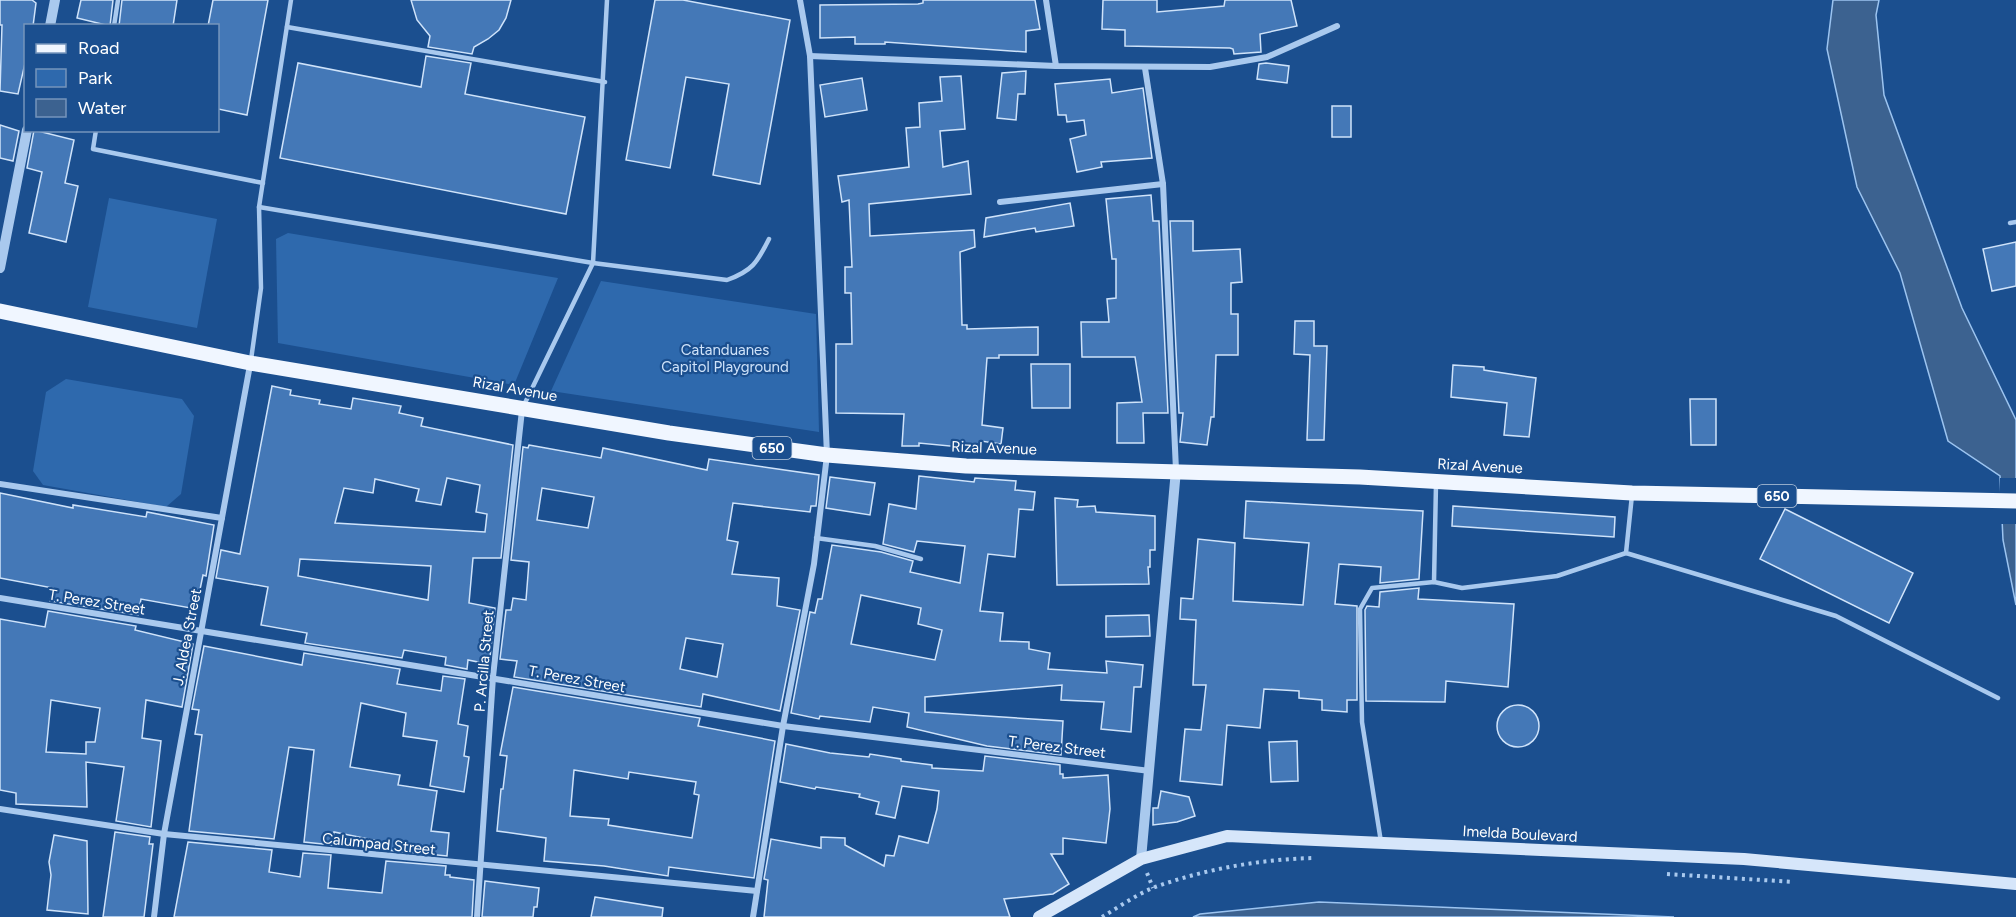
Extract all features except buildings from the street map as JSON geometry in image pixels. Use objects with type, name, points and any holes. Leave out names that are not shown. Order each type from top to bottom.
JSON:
[{"type":"main road","name":"Rizal Avenue","points":[[0,310],[250,363],[680,435],[827,455],[966,466],[1176,470],[1632,493],[2016,501]]},
{"type":"main road","name":"Imelda Boulevard","points":[[1039,917],[1141,859],[1227,836],[1744,859],[2016,884]]},
{"type":"street","points":[[50,24],[55,0]]},
{"type":"street","points":[[753,917],[783,726],[814,564],[827,455],[810,56],[800,0]]},
{"type":"street","points":[[1046,0],[1056,66]]},
{"type":"street","points":[[810,56],[1145,68],[1239,64],[1267,57],[1337,26]]},
{"type":"street","points":[[1141,859],[1151,771],[1176,470],[1163,184],[1145,68]]},
{"type":"street","points":[[0,268],[27,132]]},
{"type":"street","points":[[1000,202],[1163,184]]},
{"type":"street","name":"J. Aldea Street","points":[[154,917],[164,834],[250,363]]},
{"type":"street","name":"P. Arcilla Street","points":[[477,917],[493,677],[522,409]]},
{"type":"street","points":[[0,484],[222,518]]},
{"type":"street","name":"T. Perez Street","points":[[0,598],[783,726],[1151,771]]},
{"type":"street","name":"Calumpad Street","points":[[0,809],[164,834],[757,891]]},
{"type":"lane","points":[[114,24],[118,0]]},
{"type":"lane","points":[[250,363],[261,288],[259,207],[291,0]]},
{"type":"lane","points":[[522,409],[593,263],[607,0]]},
{"type":"lane","points":[[287,27],[604,82]]},
{"type":"lane","points":[[96,132],[93,149],[263,183]]},
{"type":"lane","points":[[259,207],[593,263],[727,280],[746,274],[759,259],[769,240]]},
{"type":"lane","points":[[1434,582],[1436,482]]},
{"type":"lane","points":[[1626,553],[1632,493]]},
{"type":"lane","points":[[816,538],[875,546],[921,559]]},
{"type":"lane","points":[[1381,842],[1362,722],[1360,609],[1372,588],[1434,582],[1462,588],[1557,576],[1626,553],[1836,616],[1998,698]]},
{"type":"path","points":[[1102,917],[1153,888],[1185,879],[1233,866],[1317,858]]},
{"type":"path","points":[[1658,873],[1800,882]]},
{"type":"green space","points":[[109,198],[217,219],[197,328],[88,307]]},
{"type":"green space","points":[[288,233],[558,278],[514,385],[278,343],[276,239]]},
{"type":"green space","name":"Catanduanes Capitol Playground","points":[[601,281],[816,314],[819,432],[551,391]]},
{"type":"green space","points":[[66,379],[182,399],[194,416],[181,494],[166,507],[43,485],[33,471],[46,392]]},
{"type":"water","points":[[1833,0],[1879,0],[1876,15],[1884,95],[1962,308],[2016,420],[2016,605],[2003,540],[2000,476],[1948,441],[1900,273],[1857,187],[1827,49]]},
{"type":"water","points":[[1319,902],[1674,917],[1193,917],[1200,914]]},
{"type":"pier","points":[[2000,478],[2016,478],[2016,524],[2000,524]]}]
